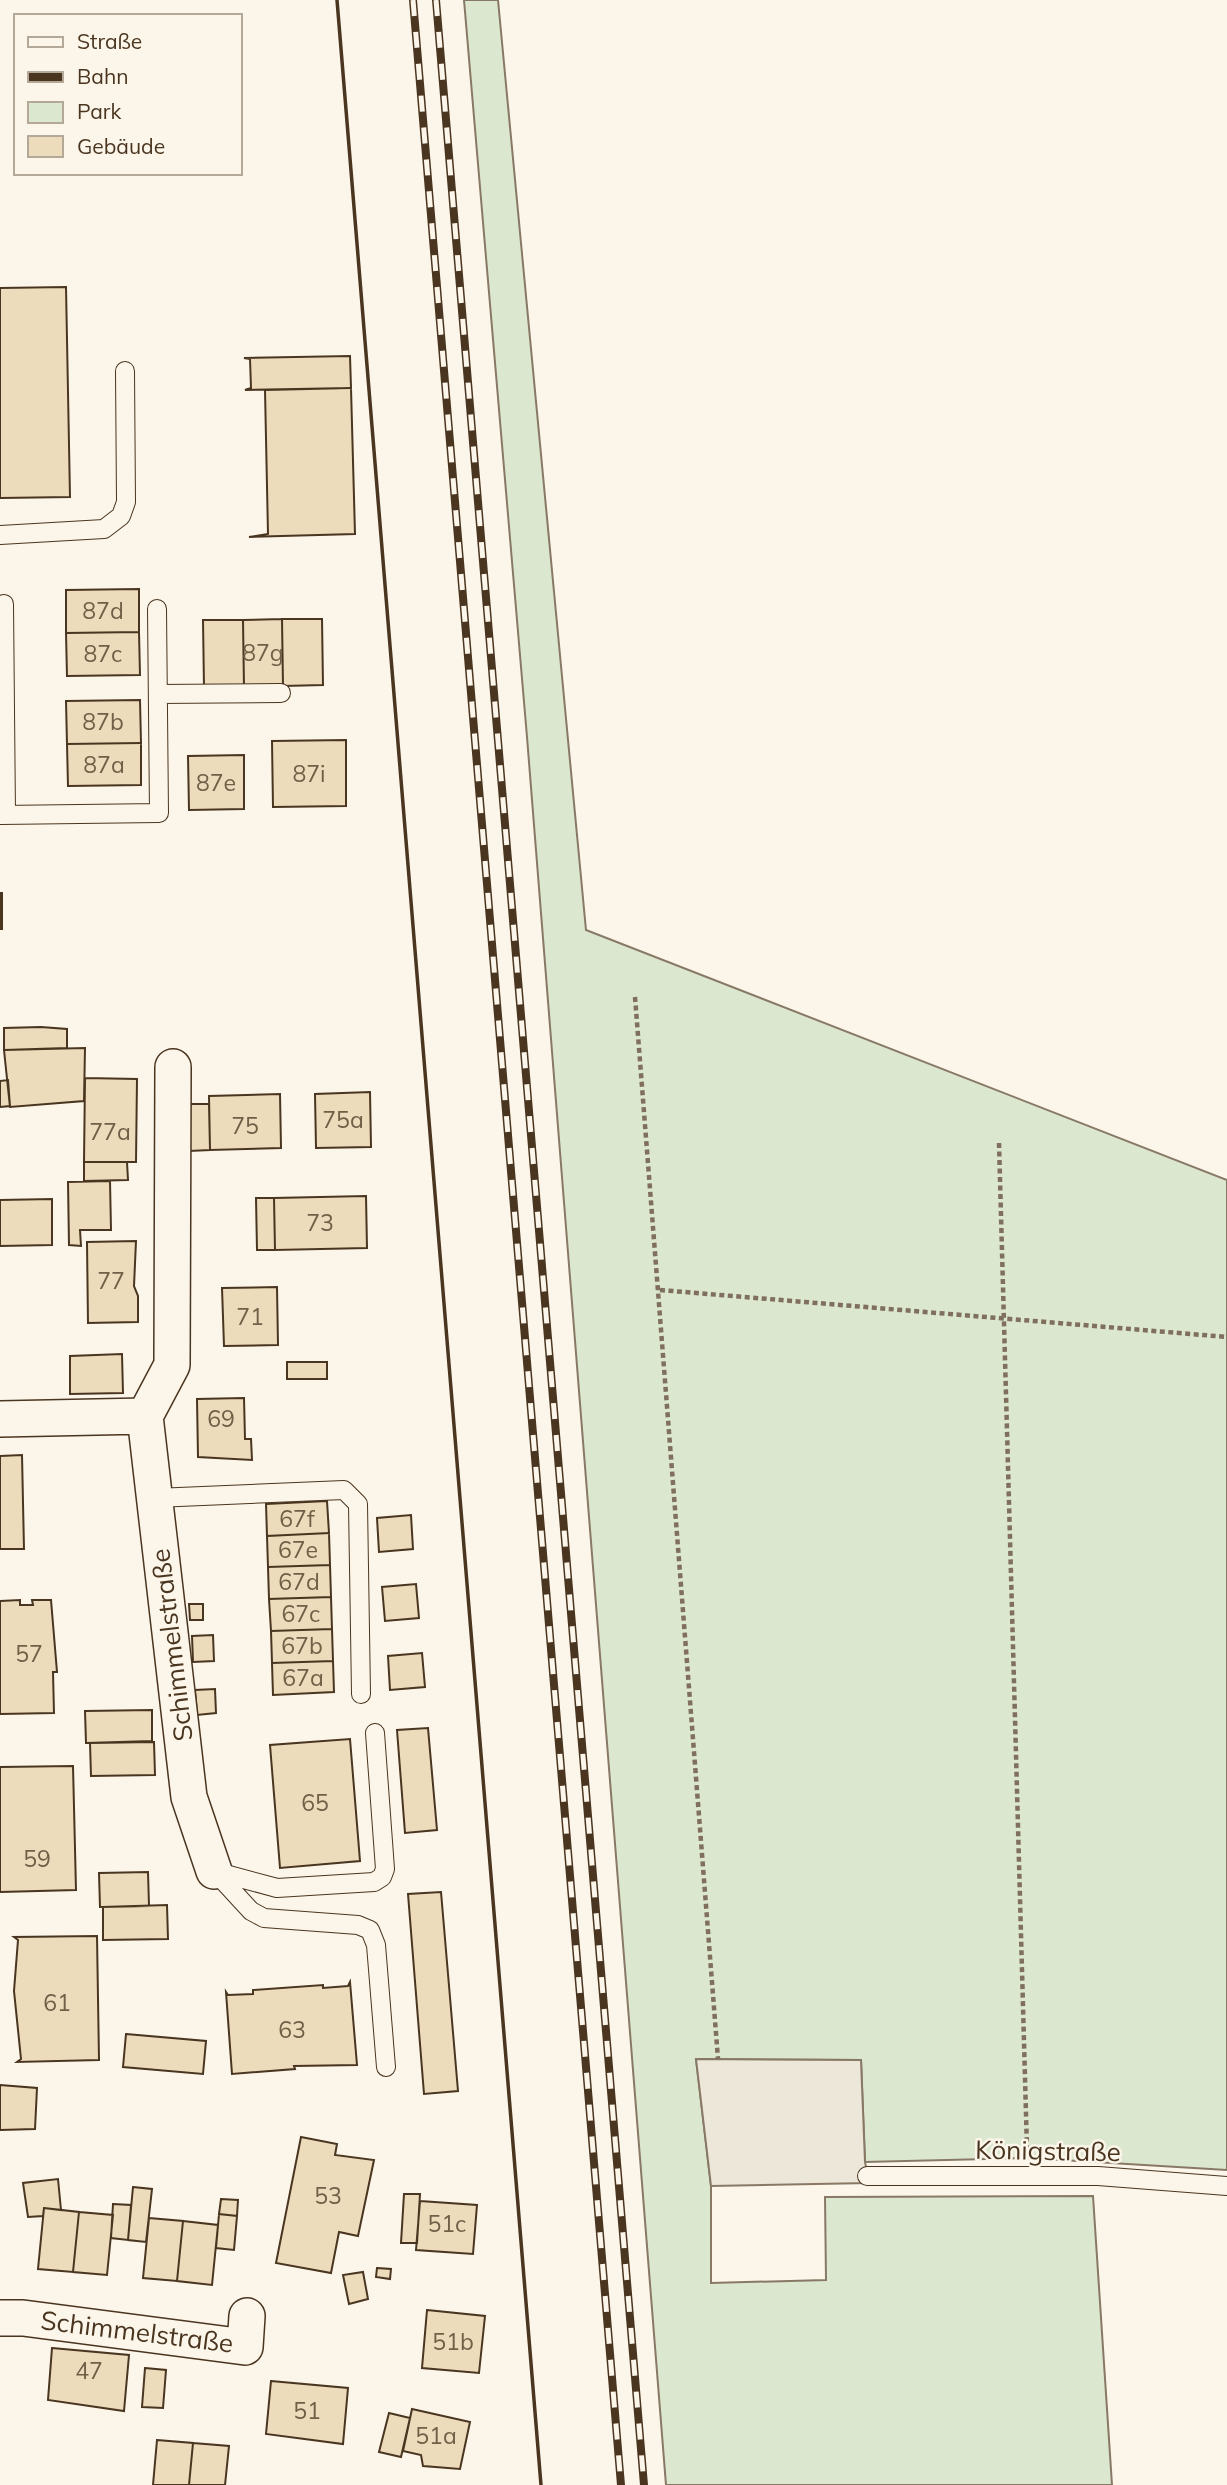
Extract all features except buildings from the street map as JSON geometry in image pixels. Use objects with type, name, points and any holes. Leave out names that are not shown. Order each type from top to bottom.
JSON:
[{"type":"street","points":[[0,1419],[145,1416],[172,1364],[173,1067]]},
{"type":"street","name":"Schimmelstraße","points":[[145,1416],[189,1797],[214,1871]]},
{"type":"street","name":"Schimmelstraße","points":[[0,2318],[23,2318],[245,2347],[247,2316]]},
{"type":"lane","points":[[0,535],[104,529],[121,516],[126,502],[125,371]]},
{"type":"lane","points":[[4,604],[3,815],[159,813],[157,609]]},
{"type":"lane","points":[[158,694],[281,693]]},
{"type":"lane","points":[[155,1498],[344,1490],[358,1504],[360,1694]]},
{"type":"lane","points":[[214,1871],[276,1888],[374,1882],[382,1877],[385,1869],[375,1733]]},
{"type":"lane","points":[[214,1871],[251,1911],[264,1918],[358,1925],[370,1930],[376,1945],[386,2067]]},
{"type":"lane","name":"Königstraße","points":[[867,2176],[1098,2176],[1227,2186]]},
{"type":"path","points":[[635,997],[718,2059]]},
{"type":"path","points":[[999,1143],[1029,2175]]},
{"type":"path","points":[[660,1290],[1005,1316],[1227,1337]]},
{"type":"green space","points":[[464,0],[498,0],[586,930],[1227,1180],[1227,2170],[1028,2158],[865,2162],[861,2060],[696,2059],[711,2186],[711,2283],[826,2280],[825,2197],[1093,2196],[1112,2485],[666,2485],[527,737]]},
{"type":"shaded area","points":[[696,2059],[861,2060],[865,2162],[869,2183],[711,2186]]},
{"type":"railway","points":[[413,0],[621,2485]]},
{"type":"railway","points":[[436,0],[644,2485]]},
{"type":"wall","points":[[337,0],[541,2485]]}]
